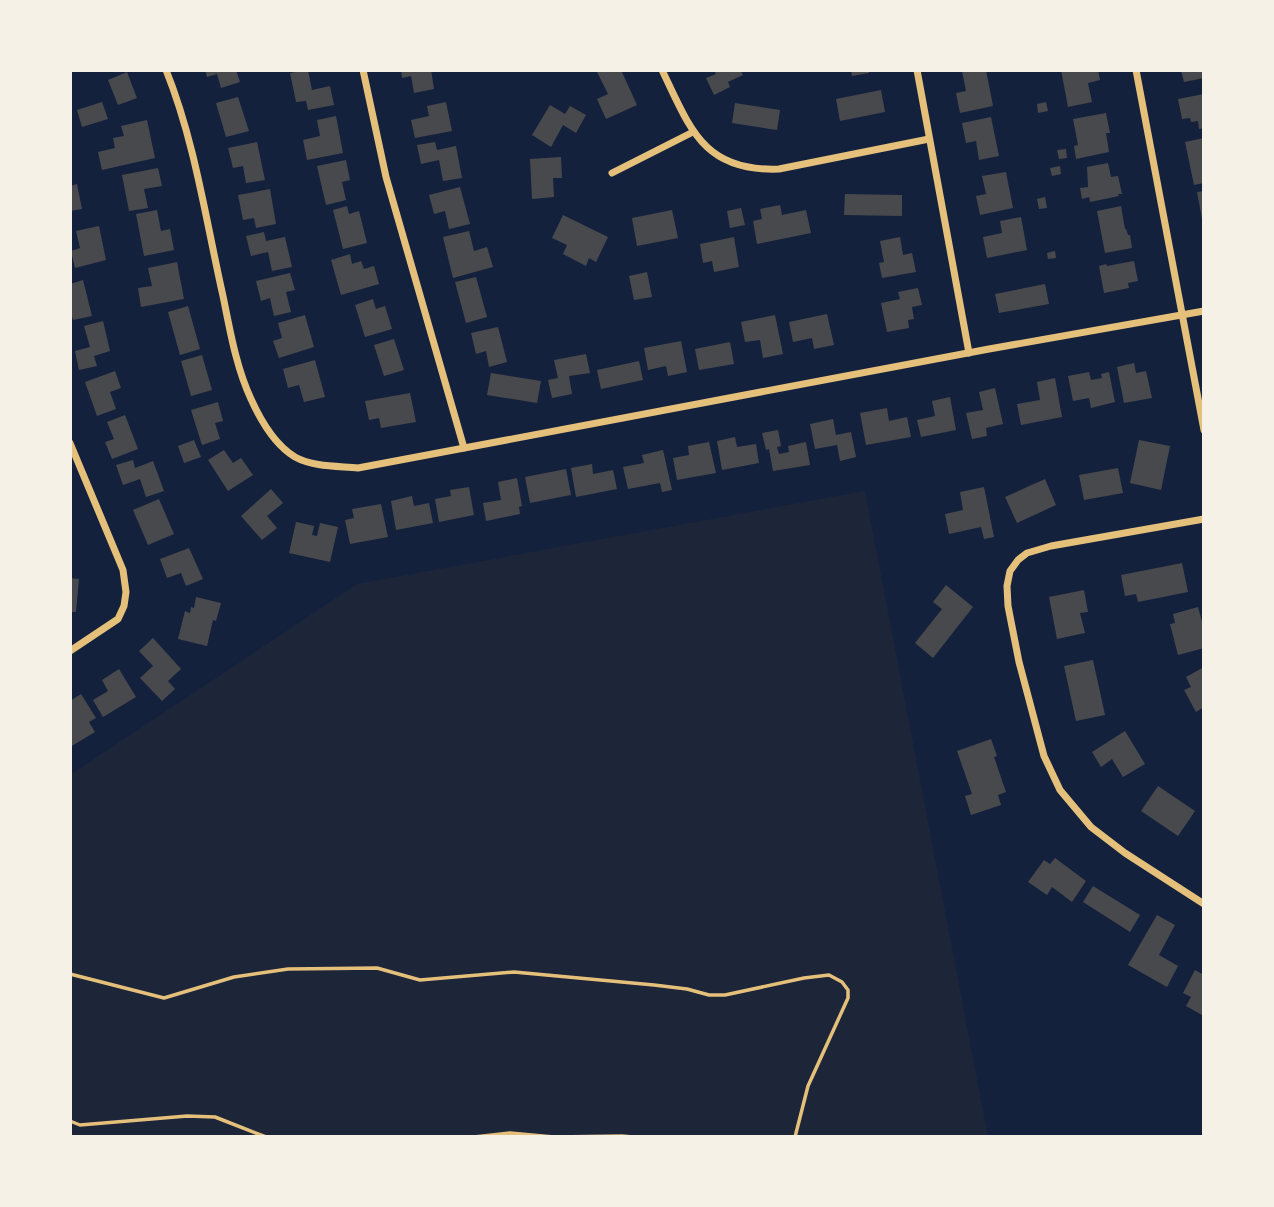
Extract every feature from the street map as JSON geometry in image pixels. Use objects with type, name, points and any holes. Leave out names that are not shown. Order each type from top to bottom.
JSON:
[{"type":"street","points":[[166,70],[187,133],[235,351],[250,397],[263,422],[278,442],[296,457],[321,465],[358,468],[1204,311]]},
{"type":"street","points":[[363,70],[386,177],[464,448]]},
{"type":"street","points":[[662,70],[693,132],[712,152],[744,167],[779,169],[929,139]]},
{"type":"street","points":[[916,70],[969,353]]},
{"type":"street","points":[[1136,70],[1204,430]]},
{"type":"street","points":[[612,173],[693,132]]},
{"type":"street","points":[[70,443],[123,570],[126,592],[118,619],[70,651]]},
{"type":"street","points":[[1204,519],[1051,546],[1027,553],[1010,571],[1007,586],[1018,662],[1044,756],[1060,790],[1091,827],[1125,853],[1204,904]]},
{"type":"lane","points":[[70,974],[164,998],[234,977],[288,969],[377,968],[420,980],[513,972],[654,985],[709,995],[725,995],[829,975],[842,982],[848,990],[848,998],[808,1086],[795,1137]]},
{"type":"lane","points":[[70,1121],[80,1125],[187,1116],[215,1117],[266,1137]]},
{"type":"lane","points":[[474,1137],[510,1133],[554,1137],[634,1137]]},
{"type":"shaded area","points":[[865,491],[988,1137],[70,1137],[70,775],[357,584]]},
{"type":"building","points":[[205,70],[236,70],[240,82],[221,88],[217,74],[207,77]]},
{"type":"building","points":[[308,70],[312,90],[330,86],[334,105],[308,110],[306,101],[296,102],[290,73]]},
{"type":"building","points":[[401,70],[431,70],[434,89],[414,93],[411,76],[402,78]]},
{"type":"building","points":[[596,70],[621,70],[637,105],[606,119],[597,99],[608,94]]},
{"type":"building","points":[[714,70],[740,70],[743,75],[728,82],[730,87],[714,95],[706,78],[716,74]]},
{"type":"building","points":[[851,70],[868,70],[869,73],[852,76]]},
{"type":"building","points":[[986,70],[993,106],[960,113],[956,93],[966,91],[962,71]]},
{"type":"building","points":[[1061,70],[1098,70],[1100,80],[1088,83],[1092,102],[1068,107]]},
{"type":"building","points":[[1181,70],[1204,70],[1204,78],[1184,82]]},
{"type":"building","points":[[127,72],[137,98],[118,105],[108,80]]},
{"type":"building","points":[[881,90],[885,112],[840,121],[836,99]]},
{"type":"building","points":[[1204,94],[1204,128],[1199,129],[1198,121],[1182,119],[1178,99]]},
{"type":"building","points":[[238,97],[249,131],[226,137],[216,103]]},
{"type":"building","points":[[102,102],[108,119],[82,127],[77,110]]},
{"type":"building","points":[[446,102],[452,131],[415,138],[411,120],[429,116],[427,106]]},
{"type":"building","points":[[1046,102],[1048,111],[1038,113],[1037,104]]},
{"type":"building","points":[[735,103],[780,110],[777,130],[732,123]]},
{"type":"building","points":[[550,105],[565,114],[570,106],[586,115],[576,133],[563,125],[551,147],[532,135]]},
{"type":"building","points":[[1106,113],[1110,133],[1106,133],[1109,152],[1076,159],[1074,146],[1078,145],[1073,119]]},
{"type":"building","points":[[336,116],[343,153],[307,160],[303,140],[320,136],[317,120]]},
{"type":"building","points":[[991,117],[999,156],[979,160],[976,141],[966,143],[962,123]]},
{"type":"building","points":[[147,120],[155,158],[102,170],[98,152],[115,148],[113,138],[124,136],[121,126]]},
{"type":"building","points":[[1204,138],[1204,183],[1194,185],[1185,142]]},
{"type":"building","points":[[257,142],[265,180],[246,183],[243,166],[233,168],[228,148]]},
{"type":"building","points":[[435,142],[437,150],[456,146],[462,178],[443,181],[439,160],[421,164],[417,145]]},
{"type":"building","points":[[1066,149],[1067,158],[1059,159],[1057,150]]},
{"type":"building","points":[[561,157],[562,178],[553,178],[554,197],[532,199],[530,159]]},
{"type":"building","points":[[346,160],[350,180],[342,182],[346,200],[326,205],[317,166]]},
{"type":"building","points":[[1108,163],[1111,177],[1118,176],[1122,194],[1090,202],[1089,197],[1082,199],[1080,188],[1088,187],[1087,167]]},
{"type":"building","points":[[1060,166],[1061,174],[1052,176],[1050,168]]},
{"type":"building","points":[[158,168],[162,186],[144,189],[148,208],[129,211],[122,175]]},
{"type":"building","points":[[1006,172],[1013,208],[980,215],[976,196],[986,194],[982,176]]},
{"type":"building","points":[[77,184],[82,209],[70,211],[70,186]]},
{"type":"building","points":[[460,187],[470,224],[449,229],[445,211],[434,214],[429,195]]},
{"type":"building","points":[[270,189],[276,224],[256,228],[254,218],[243,220],[238,195]]},
{"type":"building","points":[[1204,191],[1204,224],[1203,224],[1197,192]]},
{"type":"building","points":[[845,194],[902,195],[902,216],[844,215]]},
{"type":"building","points":[[1045,197],[1047,208],[1039,209],[1037,199]]},
{"type":"building","points":[[780,205],[782,215],[806,210],[811,233],[757,244],[753,221],[762,219],[760,209]]},
{"type":"building","points":[[347,206],[349,214],[359,211],[367,243],[343,249],[333,210]]},
{"type":"building","points":[[1121,206],[1132,248],[1105,253],[1097,211]]},
{"type":"building","points":[[741,208],[745,225],[730,228],[727,211]]},
{"type":"building","points":[[157,210],[161,231],[170,229],[174,250],[144,256],[136,214]]},
{"type":"building","points":[[672,210],[678,238],[637,246],[632,218]]},
{"type":"building","points":[[563,215],[608,237],[596,262],[589,258],[586,266],[563,254],[567,245],[552,238]]},
{"type":"building","points":[[1021,217],[1027,250],[987,258],[983,237],[1002,233],[1000,221]]},
{"type":"building","points":[[99,226],[106,260],[75,268],[71,251],[80,248],[76,231]]},
{"type":"building","points":[[469,231],[474,251],[487,247],[493,267],[453,278],[443,237]]},
{"type":"building","points":[[264,232],[266,241],[285,237],[292,267],[272,271],[268,252],[251,256],[246,236]]},
{"type":"building","points":[[734,237],[739,267],[714,272],[712,261],[703,263],[700,244]]},
{"type":"building","points":[[900,237],[903,255],[912,253],[916,272],[882,278],[879,263],[884,262],[880,241]]},
{"type":"building","points":[[1055,251],[1056,258],[1048,259],[1047,253]]},
{"type":"building","points":[[350,254],[352,264],[361,261],[364,269],[374,266],[379,284],[341,295],[331,260]]},
{"type":"building","points":[[1134,261],[1138,281],[1128,283],[1129,288],[1104,293],[1099,266]]},
{"type":"building","points":[[177,262],[184,299],[141,307],[138,288],[152,286],[148,268]]},
{"type":"building","points":[[647,272],[652,297],[634,300],[629,276]]},
{"type":"building","points":[[290,273],[295,290],[286,292],[291,312],[274,316],[270,298],[261,301],[256,281]]},
{"type":"building","points":[[476,277],[487,317],[466,323],[455,282]]},
{"type":"building","points":[[83,280],[92,316],[73,320],[70,284]]},
{"type":"building","points":[[1045,284],[1049,304],[999,313],[995,294]]},
{"type":"building","points":[[918,288],[922,305],[912,307],[914,319],[908,320],[909,328],[887,332],[881,303],[900,299],[898,292]]},
{"type":"building","points":[[373,299],[376,309],[385,306],[392,329],[365,337],[355,305]]},
{"type":"building","points":[[188,306],[200,349],[180,355],[168,312]]},
{"type":"building","points":[[827,314],[834,345],[814,349],[812,338],[793,342],[789,322]]},
{"type":"building","points":[[305,315],[314,347],[279,358],[273,341],[282,338],[278,323]]},
{"type":"building","points":[[775,315],[783,354],[763,358],[760,340],[745,342],[741,322]]},
{"type":"building","points":[[103,321],[110,351],[94,356],[97,366],[79,370],[75,351],[90,347],[84,326]]},
{"type":"building","points":[[498,327],[507,362],[489,367],[486,351],[476,354],[471,333]]},
{"type":"building","points":[[394,339],[404,370],[384,376],[374,345]]},
{"type":"building","points":[[681,341],[687,372],[668,376],[666,366],[648,370],[644,348]]},
{"type":"building","points":[[730,342],[734,364],[699,370],[695,349]]},
{"type":"building","points":[[586,354],[590,373],[569,376],[572,394],[552,398],[548,380],[558,378],[554,360]]},
{"type":"building","points":[[202,355],[212,390],[191,396],[181,361]]},
{"type":"building","points":[[315,360],[325,397],[304,402],[299,385],[288,388],[283,369]]},
{"type":"building","points":[[639,361],[643,380],[601,389],[597,370]]},
{"type":"building","points":[[1134,363],[1136,373],[1146,371],[1152,398],[1124,403],[1117,367]]},
{"type":"building","points":[[115,371],[121,388],[110,392],[116,409],[97,416],[85,382]]},
{"type":"building","points":[[1089,372],[1091,380],[1102,378],[1101,374],[1109,372],[1115,402],[1091,408],[1089,398],[1073,401],[1068,376]]},
{"type":"building","points":[[491,373],[541,381],[537,403],[487,395]]},
{"type":"building","points":[[1055,378],[1062,417],[1021,425],[1017,404],[1040,400],[1037,382]]},
{"type":"building","points":[[995,388],[1003,424],[986,428],[987,436],[972,439],[966,413],[983,410],[979,392]]},
{"type":"building","points":[[410,393],[416,422],[381,428],[379,418],[369,420],[365,401]]},
{"type":"building","points":[[950,397],[956,430],[921,437],[917,420],[935,416],[932,401]]},
{"type":"building","points":[[218,402],[223,421],[215,423],[220,439],[202,445],[191,410]]},
{"type":"building","points":[[887,408],[889,421],[907,417],[911,437],[866,445],[860,413]]},
{"type":"building","points":[[125,415],[138,449],[112,459],[105,442],[114,439],[107,422]]},
{"type":"building","points":[[833,419],[836,435],[851,432],[856,457],[840,461],[837,445],[815,449],[810,424]]},
{"type":"building","points":[[778,430],[781,446],[777,447],[779,454],[789,452],[788,446],[806,442],[810,465],[773,471],[769,449],[766,450],[762,433]]},
{"type":"building","points":[[735,437],[737,447],[756,444],[759,463],[722,470],[717,441]]},
{"type":"building","points":[[194,440],[201,457],[184,463],[178,446]]},
{"type":"building","points":[[1139,440],[1170,446],[1161,490],[1130,483]]},
{"type":"building","points":[[709,442],[716,473],[677,480],[673,458],[689,455],[688,446]]},
{"type":"building","points":[[224,450],[233,463],[241,458],[253,475],[228,491],[208,460]]},
{"type":"building","points":[[663,450],[672,490],[662,492],[660,483],[628,489],[623,467],[644,463],[642,455]]},
{"type":"building","points":[[133,460],[135,468],[153,461],[164,491],[146,497],[140,479],[123,485],[116,465]]},
{"type":"building","points":[[592,464],[593,474],[613,470],[617,489],[576,497],[571,468]]},
{"type":"building","points":[[1118,468],[1123,493],[1084,500],[1079,475]]},
{"type":"building","points":[[566,469],[571,495],[530,503],[525,477]]},
{"type":"building","points":[[517,478],[522,506],[519,507],[520,514],[486,521],[483,503],[501,500],[498,482]]},
{"type":"building","points":[[1045,479],[1056,505],[1017,523],[1005,497]]},
{"type":"building","points":[[469,487],[474,515],[439,522],[435,499],[451,496],[450,490]]},
{"type":"building","points":[[984,487],[994,537],[984,539],[981,527],[949,534],[945,514],[963,510],[960,492]]},
{"type":"building","points":[[271,489],[283,503],[267,516],[277,528],[262,540],[241,516]]},
{"type":"building","points":[[412,496],[414,506],[429,503],[433,523],[396,530],[391,501]]},
{"type":"building","points":[[159,499],[174,534],[148,545],[133,510]]},
{"type":"building","points":[[381,504],[388,537],[350,544],[345,520],[354,518],[352,509]]},
{"type":"building","points":[[296,522],[314,526],[312,535],[317,536],[320,523],[338,527],[330,562],[289,553]]},
{"type":"building","points":[[189,548],[203,579],[186,586],[181,573],[167,578],[160,559]]},
{"type":"building","points":[[1182,563],[1188,592],[1138,602],[1136,594],[1125,596],[1121,575]]},
{"type":"building","points":[[70,578],[79,579],[76,612],[70,612]]},
{"type":"building","points":[[946,585],[973,607],[933,658],[915,643],[942,609],[933,602]]},
{"type":"building","points":[[1084,590],[1088,612],[1080,613],[1085,633],[1057,639],[1049,597]]},
{"type":"building","points":[[196,597],[221,603],[216,621],[213,620],[207,646],[178,639],[185,611],[190,613],[191,607],[194,608]]},
{"type":"building","points":[[1198,607],[1204,629],[1204,648],[1178,655],[1170,624],[1175,623],[1173,614]]},
{"type":"building","points":[[153,638],[181,669],[168,681],[175,689],[162,701],[140,678],[153,666],[139,651]]},
{"type":"building","points":[[1093,660],[1105,715],[1076,721],[1064,666]]},
{"type":"building","points":[[1204,667],[1204,707],[1196,712],[1184,690],[1191,687],[1186,677]]},
{"type":"building","points":[[119,669],[136,697],[103,717],[93,700],[108,691],[102,680]]},
{"type":"building","points":[[81,694],[96,718],[89,722],[95,732],[70,747],[70,701]]},
{"type":"building","points":[[1125,731],[1145,764],[1123,777],[1112,759],[1101,767],[1092,752]]},
{"type":"building","points":[[991,739],[1006,792],[998,795],[1001,805],[971,815],[965,796],[972,794],[957,751]]},
{"type":"building","points":[[1158,786],[1195,811],[1178,836],[1141,811]]},
{"type":"building","points":[[1055,858],[1086,881],[1072,902],[1052,887],[1047,895],[1028,882],[1044,860],[1050,864]]},
{"type":"building","points":[[1093,886],[1140,915],[1130,932],[1083,902]]},
{"type":"building","points":[[1157,915],[1175,925],[1159,955],[1178,966],[1167,987],[1128,965]]},
{"type":"building","points":[[1195,970],[1204,975],[1202,1015],[1186,1006],[1191,997],[1183,993]]}]
